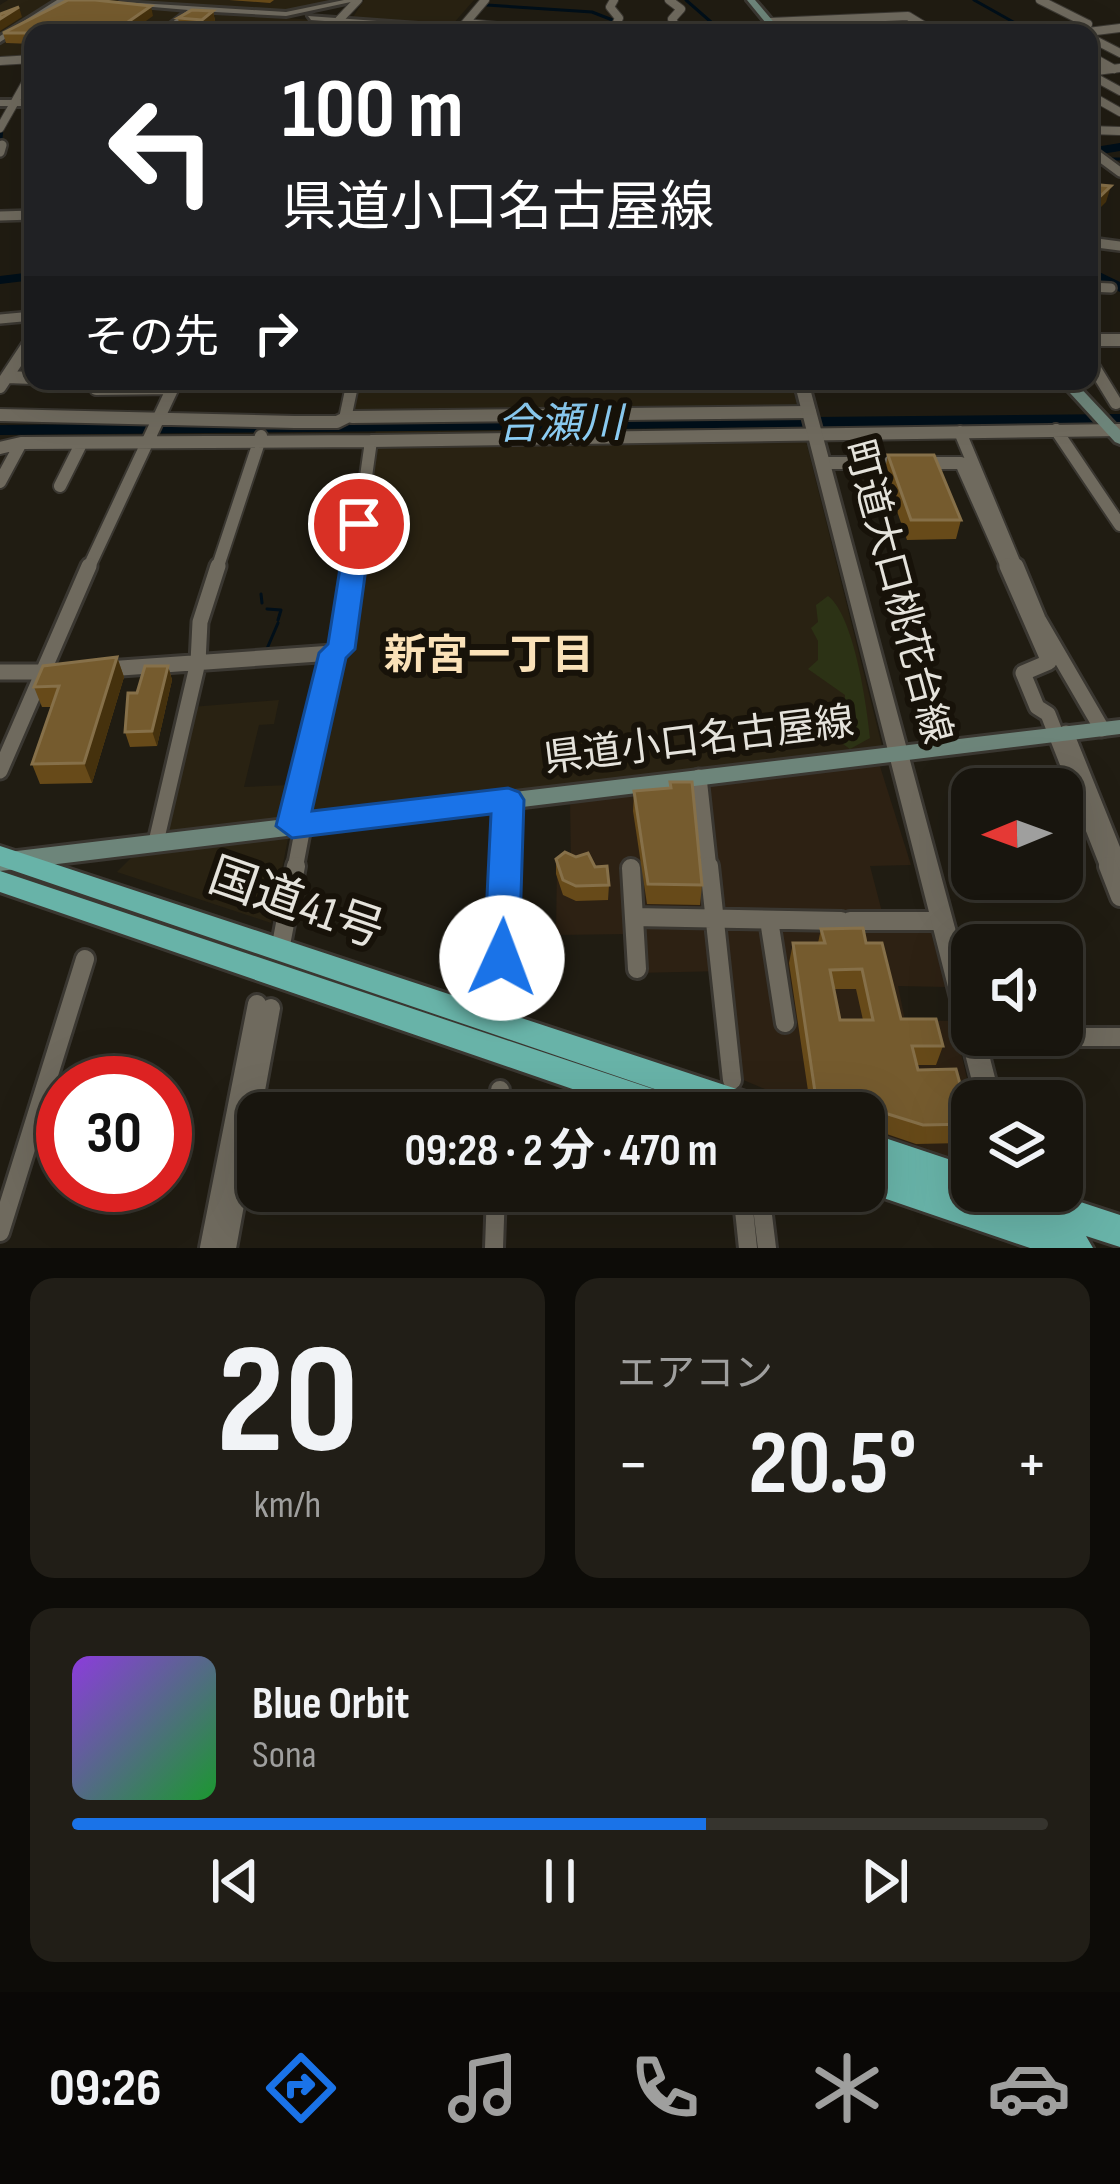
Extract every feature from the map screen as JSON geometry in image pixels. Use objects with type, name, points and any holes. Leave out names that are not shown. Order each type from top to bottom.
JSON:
[{"type":"highway","name":"国道41号","points":[[3,865],[280,950],[703,1092]]},
{"type":"highway","name":"国道41号","points":[[3,865],[625,1092]]},
{"type":"highway","points":[[885,1153],[951,1175]]},
{"type":"highway","points":[[885,1184],[1024,1239],[1077,1248]]},
{"type":"highway","points":[[1065,1212],[1120,1231]]},
{"type":"main road","points":[[751,0],[770,22]]},
{"type":"main road","points":[[1076,390],[1115,432]]},
{"type":"main road","name":"県道小口名古屋線","points":[[3,865],[156,842],[297,829],[1111,728]]},
{"type":"street","points":[[25,24],[62,0]]},
{"type":"street","points":[[174,24],[207,0]]},
{"type":"street","points":[[271,14],[316,11],[357,0]]},
{"type":"street","points":[[338,20],[357,0]]},
{"type":"street","points":[[464,24],[485,0]]},
{"type":"street","points":[[669,0],[681,9],[672,19],[674,24]]},
{"type":"street","points":[[1040,0],[1088,24]]},
{"type":"street","points":[[109,3],[370,24]]},
{"type":"street","points":[[770,22],[908,16],[921,24]]},
{"type":"street","points":[[838,19],[842,24]]},
{"type":"street","points":[[1098,79],[1120,91]]},
{"type":"street","points":[[1098,83],[1120,80]]},
{"type":"street","points":[[1,129],[5,103]]},
{"type":"street","points":[[1098,287],[1111,288]]},
{"type":"street","points":[[3,382],[24,350]]},
{"type":"street","points":[[0,357],[20,356]]},
{"type":"street","points":[[1094,406],[1118,403],[1098,373]]},
{"type":"street","points":[[0,772],[171,390]]},
{"type":"street","points":[[349,416],[351,390]]},
{"type":"street","name":"町道大口桃花台線","points":[[804,390],[951,951]]},
{"type":"street","points":[[0,415],[84,416],[148,433],[260,440],[813,423]]},
{"type":"street","points":[[0,448],[21,443],[81,444],[148,433],[338,422],[349,416],[1115,432]]},
{"type":"street","points":[[1056,430],[1120,525]]},
{"type":"street","points":[[961,431],[1038,619],[1111,728]]},
{"type":"street","points":[[156,842],[198,662],[200,622],[260,440]]},
{"type":"street","points":[[81,670],[341,649],[371,440]]},
{"type":"street","points":[[0,482],[21,443]]},
{"type":"street","points":[[60,486],[81,444]]},
{"type":"street","points":[[823,463],[961,463],[1049,662],[1023,673],[1061,734],[1115,844],[1120,867]]},
{"type":"street","points":[[280,950],[297,829],[333,653]]},
{"type":"street","points":[[0,672],[62,671]]},
{"type":"street","points":[[1061,734],[1120,897]]},
{"type":"street","points":[[699,777],[732,1080]]},
{"type":"street","points":[[501,998],[508,800]]},
{"type":"street","points":[[631,868],[638,969]]},
{"type":"street","points":[[634,917],[943,921]]},
{"type":"street","points":[[769,920],[785,1023]]},
{"type":"street","points":[[0,1232],[86,959]]},
{"type":"street","points":[[209,1248],[264,1006],[227,1248]]},
{"type":"street","points":[[1083,1036],[1120,1036]]},
{"type":"street","points":[[494,1248],[495,1212]]},
{"type":"street","points":[[744,1212],[748,1248]]},
{"type":"street","points":[[763,1212],[767,1248]]},
{"type":"shaded area","points":[[8,0],[356,0],[299,13],[227,13],[361,24],[24,24],[24,57],[0,58],[0,5]]},
{"type":"shaded area","points":[[364,0],[474,0],[453,24],[353,17]]},
{"type":"shaded area","points":[[356,390],[793,390],[882,746],[167,836],[163,832],[191,707],[279,700],[274,724],[259,725],[244,787],[312,784],[345,650],[378,414],[351,413]]},
{"type":"shaded area","points":[[878,760],[911,865],[870,866],[882,912],[925,911],[946,987],[898,986],[905,1020],[951,1021],[951,1056],[962,1056],[967,1080],[951,1080],[951,1159],[885,1137],[885,1092],[772,1092],[741,1079],[727,971],[634,973],[630,934],[556,935],[557,862],[571,862],[570,800]]},
{"type":"shaded area","points":[[289,834],[271,923],[117,872],[136,853]]},
{"type":"green space","points":[[828,596],[852,641],[866,705],[870,738],[850,749],[829,734],[829,724],[844,714],[845,695],[808,669],[818,660],[818,641],[811,628],[818,622],[816,605]]},
{"type":"building","points":[[68,0],[151,6],[125,24],[24,24],[24,33],[3,33]]},
{"type":"building","points":[[192,10],[213,11],[202,20],[178,18]]},
{"type":"building","points":[[888,455],[934,455],[961,520],[911,520]]},
{"type":"building","points":[[117,657],[84,763],[32,764],[59,686],[34,687],[43,666]]},
{"type":"building","points":[[145,666],[168,666],[152,731],[125,732],[128,693],[137,693]]},
{"type":"building","points":[[670,782],[692,782],[702,885],[648,884],[634,791],[671,788]]},
{"type":"building","points":[[565,852],[576,857],[588,853],[595,867],[607,866],[609,885],[576,886],[563,880],[556,859]]},
{"type":"building","points":[[863,928],[866,943],[882,943],[901,1019],[936,1019],[943,1046],[912,1046],[918,1070],[956,1069],[959,1080],[951,1080],[951,1124],[923,1125],[885,1113],[885,1092],[815,1092],[793,943],[825,943],[821,929]],"holes":[[[862,969],[873,1020],[840,1020],[830,970]]]},
{"type":"waterway","points":[[686,0],[713,24]]},
{"type":"waterway","points":[[974,0],[1017,24]]},
{"type":"waterway","points":[[487,5],[592,12],[615,21]]},
{"type":"waterway","points":[[1,138],[2,128]]},
{"type":"waterway","points":[[1098,151],[1120,147]]},
{"type":"waterway","points":[[1109,159],[1120,159]]},
{"type":"waterway","points":[[1098,276],[1120,288]]},
{"type":"waterway","points":[[0,280],[24,277]]},
{"type":"waterway","name":"合瀬川","points":[[0,430],[1120,419]]},
{"type":"waterway","points":[[261,594],[262,603]]},
{"type":"waterway","points":[[267,609],[281,610],[278,620]]},
{"type":"waterway","points":[[266,651],[278,623]]},
{"type":"district","name":"新宮一丁目","points":[[489,656]]},
{"type":"route","points":[[359,524],[341,649],[333,653],[292,826],[508,800],[502,958]]}]
